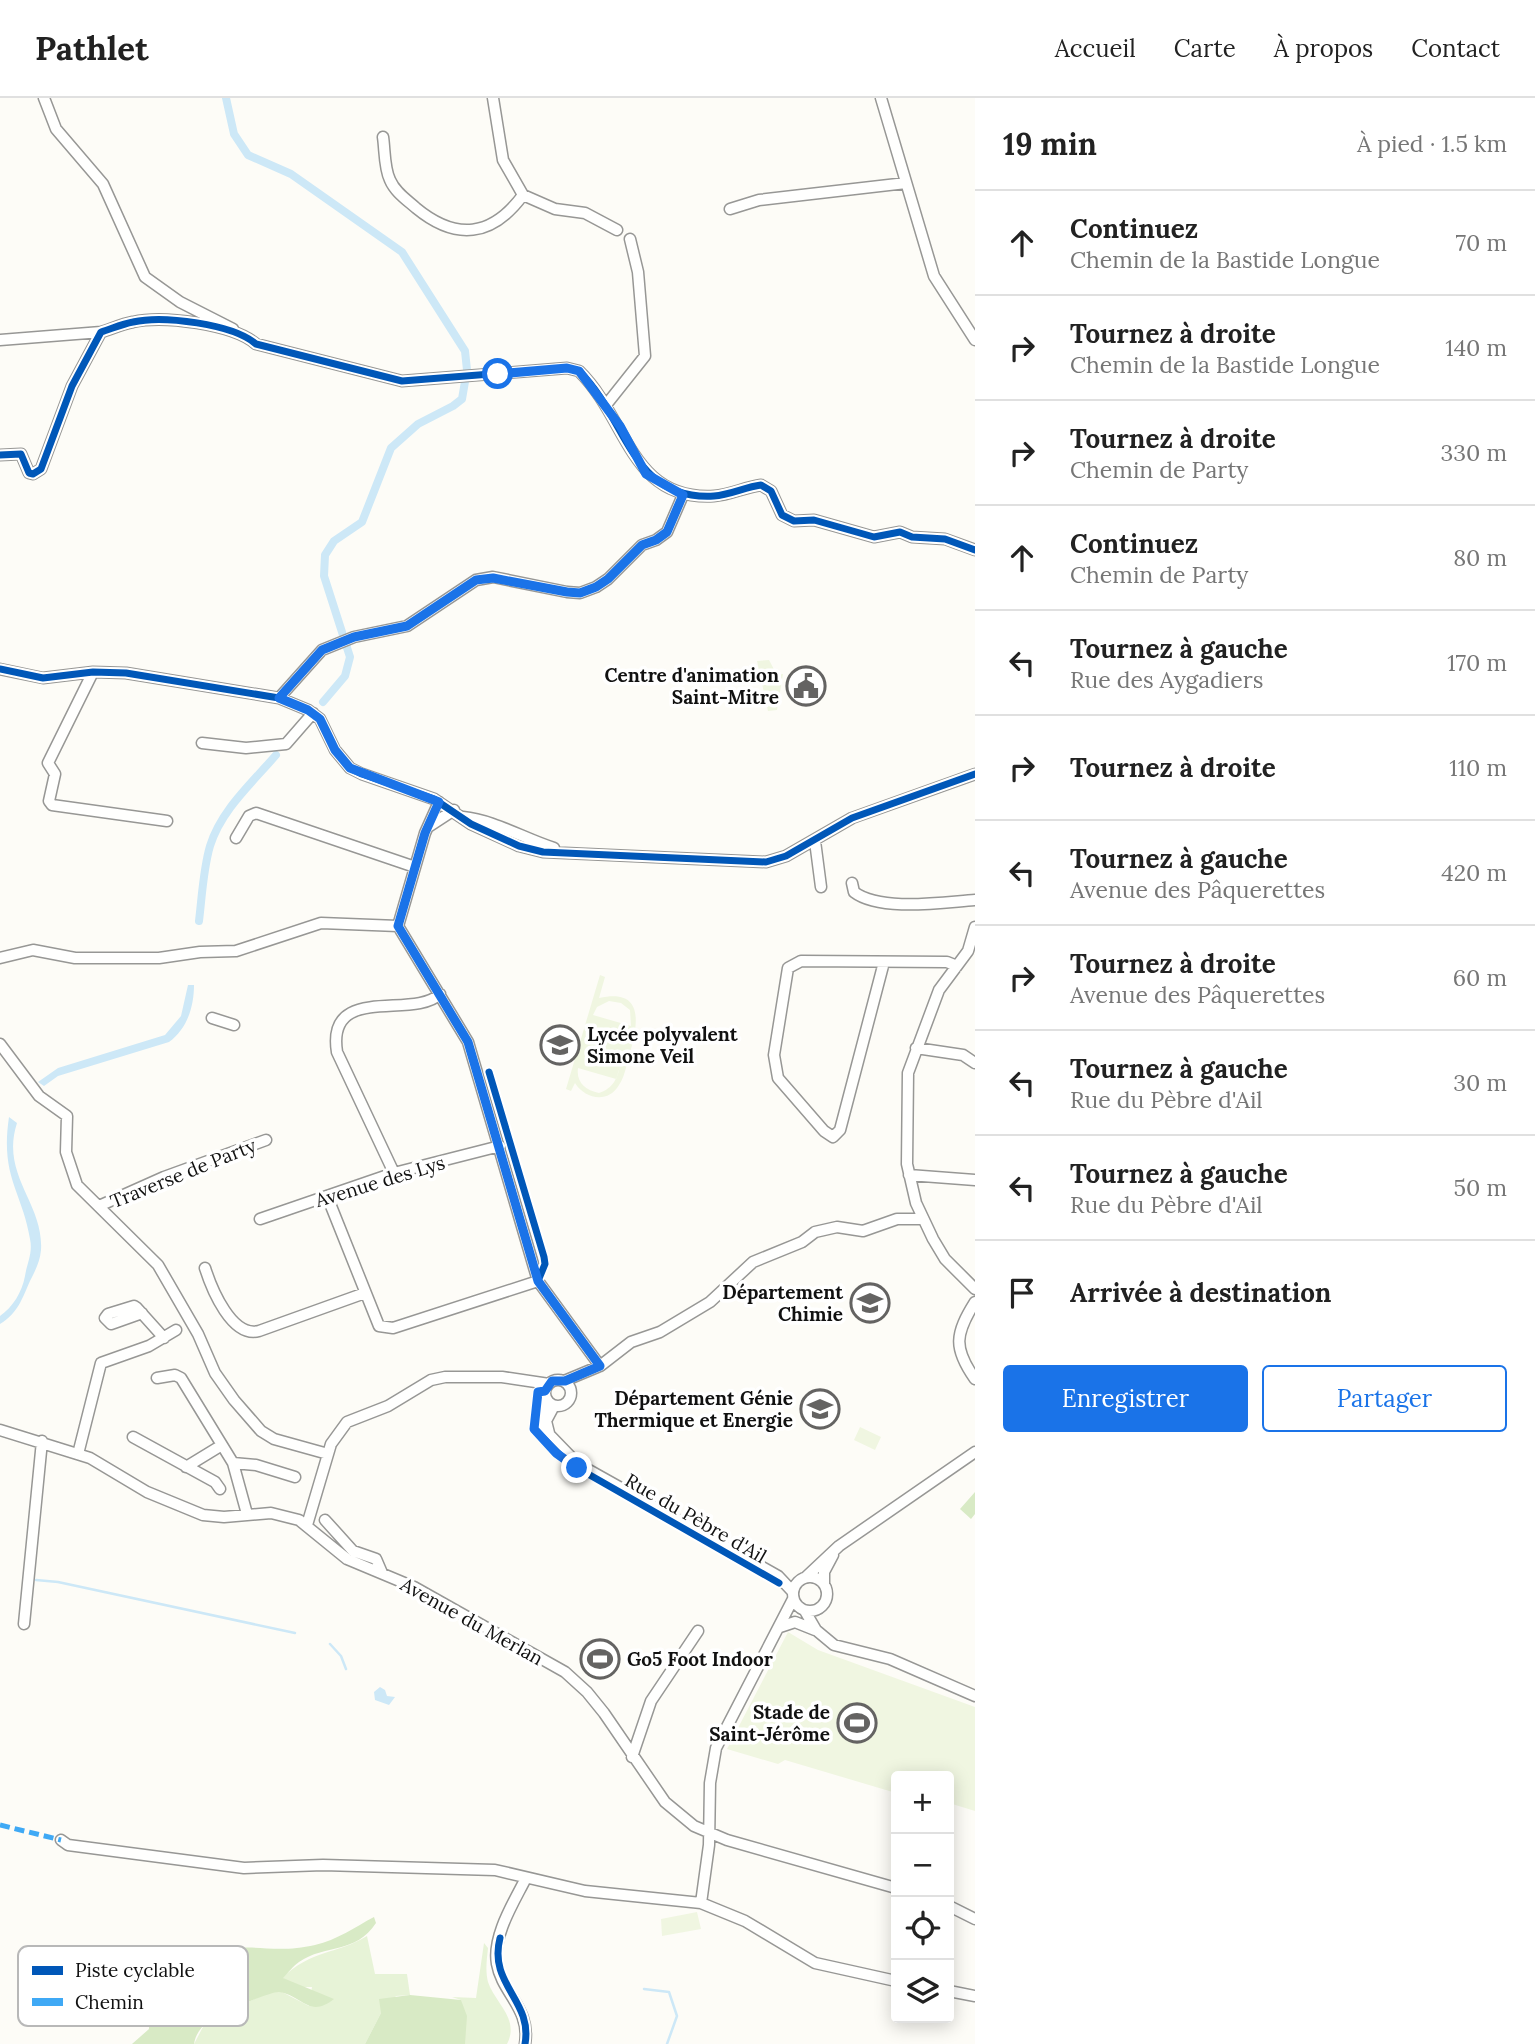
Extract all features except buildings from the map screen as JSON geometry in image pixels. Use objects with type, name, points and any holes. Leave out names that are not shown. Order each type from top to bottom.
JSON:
[{"type":"street","points":[[44,98],[56,129],[103,184],[145,276],[180,302],[223,321],[233,330]]},
{"type":"street","points":[[493,98],[503,160],[523,195],[547,207],[585,213],[617,230]]},
{"type":"street","points":[[881,98],[934,276],[975,340]]},
{"type":"street","points":[[383,137],[389,179],[397,191],[443,227],[463,231],[486,227],[501,219],[523,195]]},
{"type":"street","points":[[730,209],[759,200],[906,183]]},
{"type":"street","points":[[606,405],[645,356],[638,272],[630,239]]},
{"type":"street","points":[[0,340],[101,332],[135,321],[180,322],[233,330],[245,334],[256,344],[395,379],[460,378],[567,368],[579,371],[606,405],[646,474],[683,495],[715,496],[761,485],[771,491],[782,515],[794,521],[814,520],[874,537],[900,532],[912,537],[945,539],[975,550]]},
{"type":"street","points":[[0,455],[21,454],[29,472],[33,474],[41,470],[72,386],[101,332]]},
{"type":"street","points":[[279,698],[322,650],[354,637],[407,626],[476,580],[493,578],[580,593],[596,587],[608,579],[642,545],[667,532],[683,495]]},
{"type":"street","points":[[0,669],[43,678],[126,673],[279,698],[314,714],[335,750],[350,768],[439,802],[463,817],[565,851],[749,863],[786,856],[845,823],[863,820],[975,776]]},
{"type":"street","points":[[93,673],[48,763],[55,774],[49,801],[52,805],[94,813],[167,821]]},
{"type":"street","points":[[201,743],[246,748],[285,744],[314,714]]},
{"type":"street","points":[[439,802],[427,828],[398,926],[468,1042],[538,1281],[600,1366]]},
{"type":"street","points":[[427,828],[437,818],[454,810]]},
{"type":"street","points":[[236,838],[249,816],[256,813],[415,867]]},
{"type":"street","points":[[814,841],[821,887]]},
{"type":"street","points":[[852,883],[854,892],[863,897],[913,905],[975,901]]},
{"type":"street","points":[[0,958],[33,950],[75,958],[159,958],[200,952],[236,951],[320,923],[398,926]]},
{"type":"street","points":[[975,927],[968,951],[939,990],[908,1073],[909,1175],[922,1219],[945,1259],[975,1289]]},
{"type":"street","points":[[884,962],[840,1130],[833,1137],[824,1131],[778,1078],[774,1055],[788,968],[794,963],[884,962],[947,962],[957,966]]},
{"type":"street","points":[[394,1173],[337,1052],[337,1033],[345,1018],[359,1009],[429,1001],[440,994]]},
{"type":"street","points":[[212,1018],[234,1026]]},
{"type":"street","name":"Traverse de Party","points":[[0,1044],[39,1096],[67,1116],[66,1152],[77,1185],[158,1265],[211,1360],[265,1429],[285,1439],[329,1449]]},
{"type":"street","points":[[916,1048],[963,1055],[975,1063]]},
{"type":"street","name":"Traverse de Party","points":[[100,1206],[164,1177],[266,1140]]},
{"type":"street","name":"Avenue des Lys","points":[[260,1219],[394,1173],[500,1146]]},
{"type":"street","points":[[909,1175],[975,1180]]},
{"type":"street","points":[[327,1196],[379,1326],[393,1328],[538,1281]]},
{"type":"street","points":[[307,1525],[329,1449],[347,1422],[388,1406],[431,1381],[445,1377],[502,1377],[549,1384],[589,1373],[631,1342],[660,1332],[710,1302],[753,1262],[802,1242],[815,1232],[837,1227],[863,1231],[897,1219],[922,1219]]},
{"type":"street","points":[[205,1268],[210,1284],[237,1327],[247,1333],[365,1293]]},
{"type":"street","points":[[975,1302],[959,1333],[958,1343],[960,1353],[975,1380]]},
{"type":"street","points":[[142,1313],[164,1338]]},
{"type":"street","points":[[78,1454],[101,1363],[164,1338],[176,1330]]},
{"type":"street","points":[[553,1440],[546,1421],[554,1406],[568,1402],[571,1392],[589,1373]]},
{"type":"street","points":[[156,1378],[175,1375],[181,1378],[233,1463],[247,1514]]},
{"type":"street","points":[[565,1381],[571,1392]]},
{"type":"street","points":[[549,1384],[540,1425],[553,1440]]},
{"type":"street","points":[[545,1397],[554,1406]]},
{"type":"street","name":"Avenue du Merlan","points":[[0,1430],[78,1454],[146,1492],[203,1515],[224,1517],[285,1514],[307,1525],[338,1554],[414,1587],[565,1672],[596,1703],[665,1802],[683,1818],[709,1834],[891,1887]]},
{"type":"street","points":[[133,1437],[211,1480],[220,1489]]},
{"type":"street","name":"Rue du Pèbre d'Ail","points":[[553,1440],[587,1469],[783,1580],[793,1596]]},
{"type":"street","points":[[24,1624],[42,1441]]},
{"type":"street","points":[[186,1467],[222,1445]]},
{"type":"street","points":[[701,1903],[709,1834],[710,1783],[716,1748],[802,1579],[839,1546],[975,1452]]},
{"type":"street","points":[[233,1463],[256,1465],[295,1477]]},
{"type":"street","points":[[285,1514],[309,1507],[313,1502]]},
{"type":"street","points":[[325,1520],[353,1551],[376,1559],[382,1573]]},
{"type":"street","points":[[816,1630],[818,1609],[827,1594],[824,1584],[828,1561],[839,1546]]},
{"type":"street","points":[[802,1579],[814,1578],[824,1584]]},
{"type":"street","name":"Rue du Pèbre d'Ail","points":[[783,1580],[802,1579]]},
{"type":"street","points":[[793,1596],[816,1630],[834,1645],[890,1659],[975,1696]]},
{"type":"street","points":[[781,1624],[803,1610],[818,1609]]},
{"type":"street","points":[[781,1624],[795,1622],[816,1630]]},
{"type":"street","points":[[632,1757],[651,1701],[698,1631]]},
{"type":"street","points":[[61,1840],[68,1846],[244,1868],[323,1865],[495,1870],[585,1891],[701,1903],[745,1922],[815,1963],[891,1980]]},
{"type":"street","points":[[525,2044],[524,2018],[502,1978],[496,1959],[503,1928],[526,1878]]},
{"type":"street","points":[[954,1910],[975,1919]]},
{"type":"street","points":[[954,1992],[975,1996]]},
{"type":"green space","points":[[769,660],[777,675],[783,674],[777,710],[768,711],[757,661]]},
{"type":"green space","points":[[600,975],[605,977],[599,998],[623,998],[630,1002],[634,1009],[634,1038],[625,1072],[614,1091],[603,1097],[590,1096],[575,1083],[571,1091],[566,1089]],"holes":[[[609,1001],[621,1003],[630,1010],[631,1026],[593,1015],[597,1007]],[[578,1068],[616,1079],[604,1091],[594,1092],[580,1081]]]},
{"type":"green space","points":[[860,1427],[881,1437],[875,1450],[854,1440]]},
{"type":"green space","points":[[975,1492],[975,1514],[971,1519],[960,1509]]},
{"type":"green space","name":"Stade de Saint-Jérôme","points":[[788,1632],[818,1650],[975,1707],[975,1811],[954,1805],[954,1771],[891,1771],[891,1792],[785,1760],[778,1764],[727,1749]]},
{"type":"green space","points":[[697,1912],[701,1929],[662,1936],[661,1919]]},
{"type":"green space","points":[[374,1917],[376,1923],[359,1940],[309,1956],[283,1978],[334,1999],[318,2007],[279,1992],[248,2002],[248,1948],[293,1948],[315,1945],[338,1937]]},
{"type":"green space","points":[[367,1936],[375,1974],[407,1974],[410,1995],[396,1996],[381,2013],[365,2044],[194,2044],[203,2026],[248,2026],[248,2002],[269,1992],[282,1992],[309,2006],[312,1987],[301,1987],[282,1978],[314,1957]]},
{"type":"green space","points":[[484,1943],[488,1948],[488,1982],[509,2019],[510,2035],[507,2044],[465,2044],[461,2000],[452,1997],[476,1998]]},
{"type":"green space","points":[[410,1995],[461,2000],[467,2016],[465,2044],[365,2044],[381,2013],[379,1999]]},
{"type":"green space","points":[[149,2026],[203,2026],[194,2044],[132,2044]]},
{"type":"water","points":[[188,985],[194,985],[191,1009],[181,1031],[169,1042],[58,1076],[44,1086],[38,1082],[58,1068],[165,1035],[181,1016]]},
{"type":"water","points":[[9,1117],[17,1123],[13,1141],[14,1158],[36,1218],[41,1250],[37,1266],[19,1305],[0,1324],[0,1316],[13,1304],[22,1288],[31,1249],[7,1155]]},
{"type":"water","points":[[380,1687],[385,1690],[387,1696],[395,1697],[389,1705],[375,1700],[374,1692]]},
{"type":"waterway","points":[[226,98],[234,134],[248,155],[291,174],[402,252],[465,351],[467,370],[462,399],[418,424],[391,448],[362,522],[334,541],[325,555],[324,576],[350,657],[345,676],[323,702]]},
{"type":"waterway","points":[[199,921],[206,864],[215,833],[238,798],[276,755]]},
{"type":"waterway","points":[[36,1580],[58,1582],[295,1633]]},
{"type":"waterway","points":[[330,1644],[341,1656],[346,1669]]},
{"type":"waterway","points":[[644,1989],[669,1992],[677,2016],[667,2044]]},
{"type":"marked path","points":[[0,1825],[61,1840]]},
{"type":"cycle path","points":[[0,455],[21,454],[29,473],[33,474],[41,469],[72,386],[101,332],[146,320],[179,321],[215,326],[256,344],[402,381],[567,368],[579,371],[609,411],[633,453],[647,471],[664,485],[686,494],[714,496],[761,485],[771,491],[782,515],[794,521],[814,520],[874,537],[900,532],[912,537],[945,539],[975,550]]},
{"type":"cycle path","points":[[0,669],[43,678],[93,672],[126,673],[279,698],[308,710],[320,719],[335,750],[350,768],[434,799],[471,824],[519,846],[543,852],[766,862],[786,856],[852,818],[975,774]]},
{"type":"cycle path","points":[[489,1072],[544,1257],[545,1264],[538,1281]]},
{"type":"cycle path","points":[[545,1391],[538,1392],[534,1429],[567,1462],[779,1583]]},
{"type":"cycle path","points":[[500,1938],[500,1968],[523,2015],[525,2044]]},
{"type":"place","name":"Centre d'animation Saint-Mitre","points":[[806,686]]},
{"type":"place","name":"Lycée polyvalent Simone Veil","points":[[560,1045]]},
{"type":"place","name":"Département Chimie","points":[[870,1303]]},
{"type":"place","name":"Département Génie Thermique et Energie","points":[[820,1409]]},
{"type":"place","name":"Go5 Foot Indoor","points":[[600,1659]]},
{"type":"place","name":"Stade de Saint-Jérôme","points":[[857,1723]]},
{"type":"route","points":[[498,374],[567,368],[579,371],[620,426],[646,474],[683,495],[667,532],[642,545],[608,579],[580,593],[510,580],[476,580],[407,626],[354,637],[322,650],[279,698],[308,710],[320,719],[335,750],[350,768],[439,802],[432,812],[425,833],[398,917],[398,926],[468,1042],[538,1281],[600,1366],[589,1373],[565,1381],[552,1381],[545,1391],[538,1392],[534,1429],[556,1453],[577,1468]]}]
